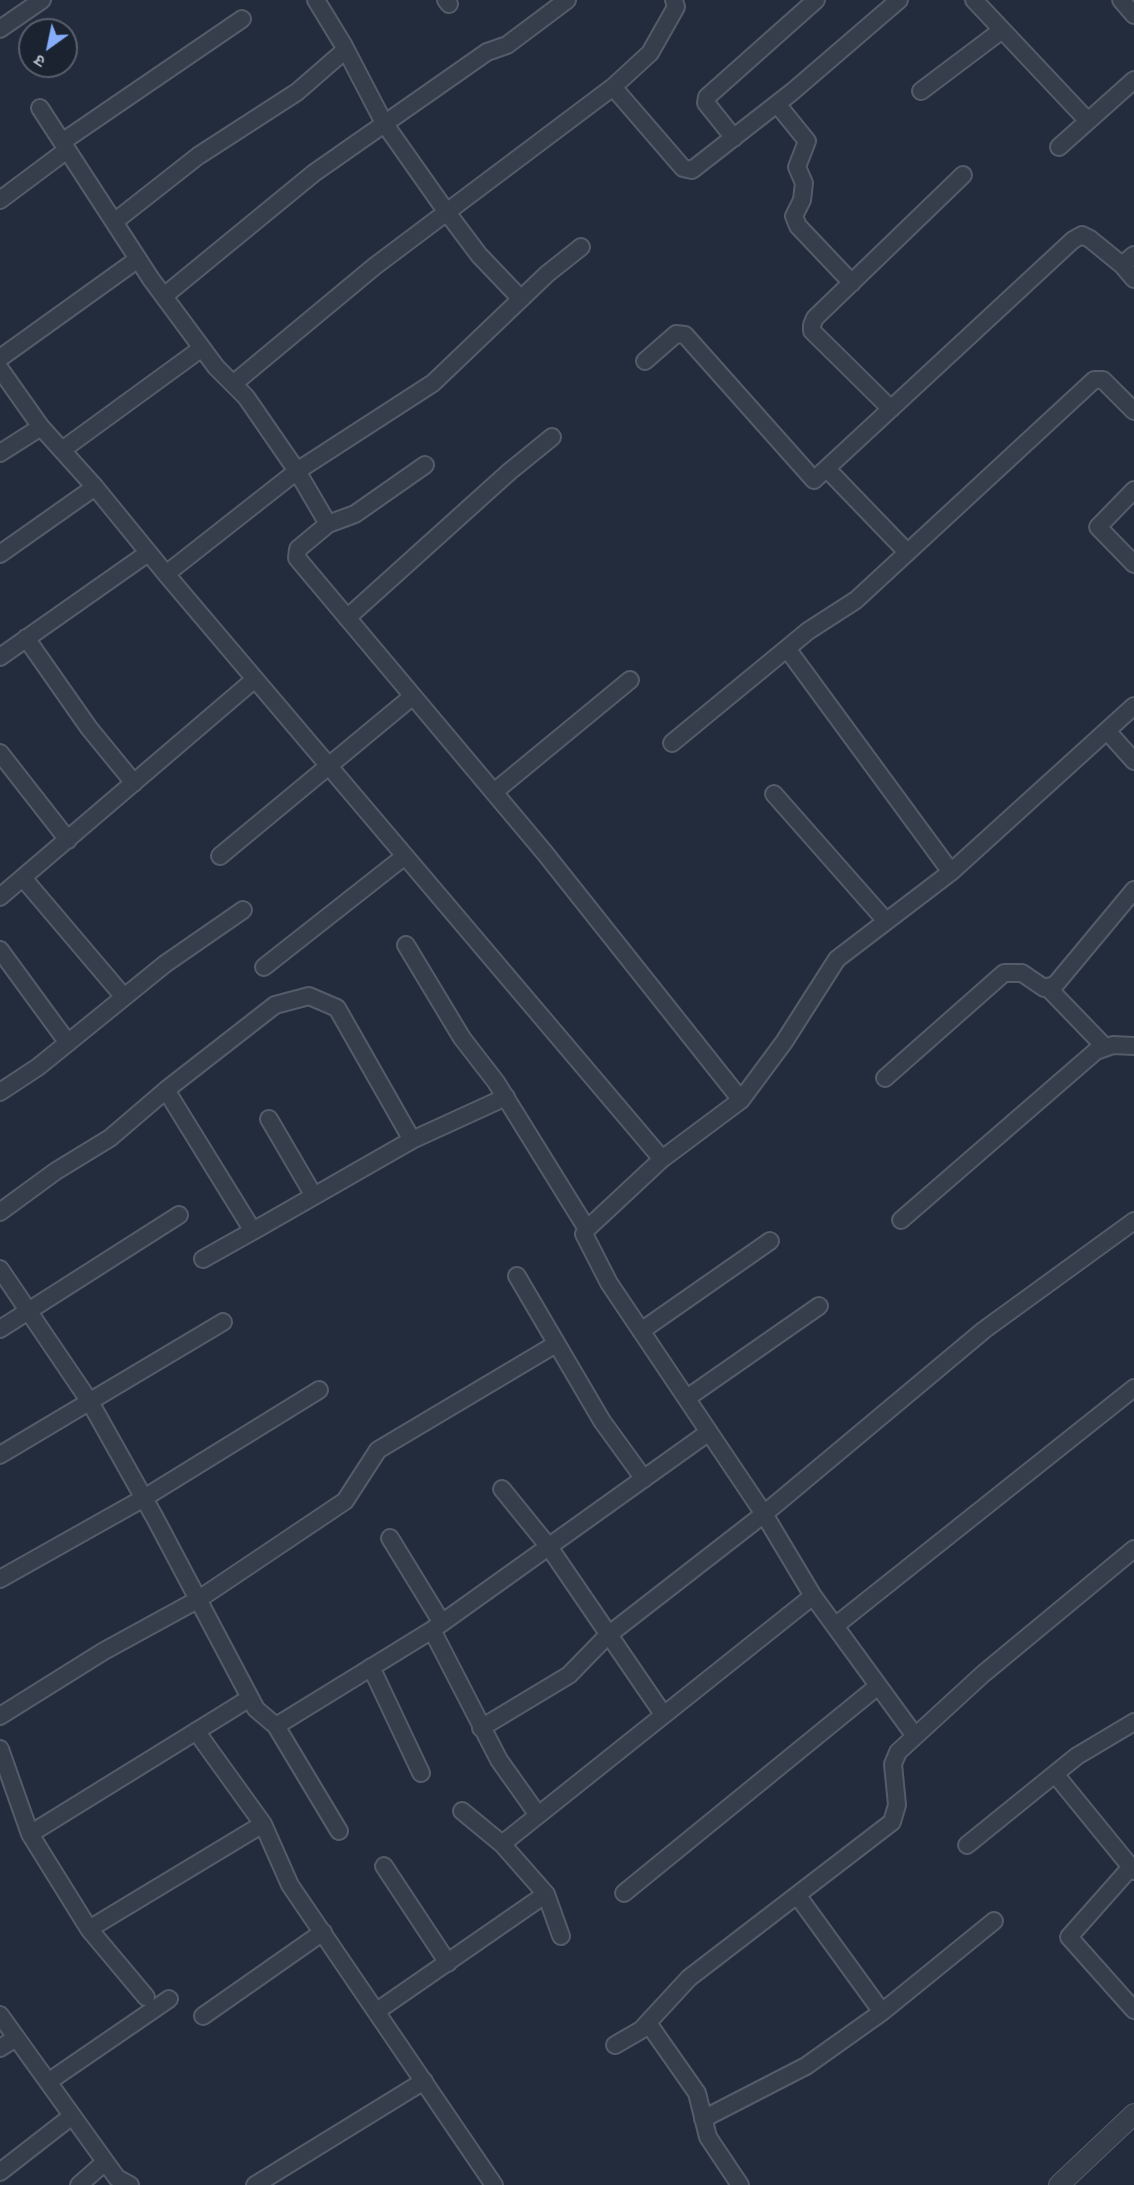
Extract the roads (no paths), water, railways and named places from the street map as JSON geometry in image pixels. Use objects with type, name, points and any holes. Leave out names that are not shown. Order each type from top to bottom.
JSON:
[{"type":"street","points":[[0,28],[42,0]]},
{"type":"street","points":[[316,0],[345,48],[384,123],[479,255],[521,299]]},
{"type":"street","points":[[164,296],[314,173],[487,52],[507,45],[566,0]]},
{"type":"street","points":[[233,384],[375,266],[613,87],[650,53],[676,7],[674,0]]},
{"type":"street","points":[[734,138],[706,103],[707,97],[816,0]]},
{"type":"street","points":[[613,87],[683,168],[692,170],[777,104],[899,0]]},
{"type":"street","points":[[974,0],[1088,121]]},
{"type":"street","points":[[1121,0],[1134,15]]},
{"type":"street","points":[[0,200],[64,146],[242,20]]},
{"type":"street","points":[[921,91],[1002,30]]},
{"type":"street","points":[[114,222],[198,156],[297,92],[345,48]]},
{"type":"street","points":[[1059,147],[1134,80]]},
{"type":"street","points":[[777,104],[807,141],[797,167],[804,183],[802,200],[794,216],[798,226],[852,283]]},
{"type":"street","points":[[40,108],[138,259],[202,348],[246,397],[297,471],[328,524]]},
{"type":"street","points":[[891,410],[812,331],[815,318],[963,175]]},
{"type":"street","points":[[645,361],[676,334],[685,335],[811,480],[816,479],[827,469],[1072,240],[1082,235],[1128,260],[1134,279]]},
{"type":"street","points":[[166,574],[297,471],[433,384],[521,299],[581,247]]},
{"type":"street","points":[[0,358],[138,259]]},
{"type":"street","points":[[62,450],[202,348]]},
{"type":"street","points":[[0,369],[41,427],[95,487],[148,553],[662,1159]]},
{"type":"street","points":[[672,743],[808,631],[856,600],[1094,380],[1103,380],[1134,411]]},
{"type":"street","points":[[0,453],[41,427]]},
{"type":"street","points":[[347,618],[509,472],[552,437]]},
{"type":"street","points":[[425,465],[355,514],[328,524],[298,549],[297,558],[494,792],[741,1100]]},
{"type":"street","points":[[827,469],[907,552]]},
{"type":"street","points":[[0,554],[95,487]]},
{"type":"street","points":[[1134,490],[1098,527],[1134,564]]},
{"type":"street","points":[[0,657],[148,553]]},
{"type":"street","points":[[26,638],[89,728],[134,783]]},
{"type":"street","points":[[785,650],[798,663],[951,872]]},
{"type":"street","points":[[0,897],[255,679]]},
{"type":"street","points":[[494,792],[630,680]]},
{"type":"street","points":[[220,856],[412,696]]},
{"type":"street","points":[[915,1736],[813,1596],[764,1514],[641,1331],[588,1245],[584,1234],[662,1159],[741,1100],[784,1042],[837,959],[951,872],[1134,706]]},
{"type":"street","points":[[1108,732],[1134,761]]},
{"type":"street","points":[[0,753],[68,840]]},
{"type":"street","points":[[774,794],[886,921]]},
{"type":"street","points":[[264,967],[405,856]]},
{"type":"street","points":[[23,878],[124,998]]},
{"type":"street","points":[[1049,989],[1055,985],[1134,890]]},
{"type":"street","points":[[0,1092],[68,1043],[165,964],[243,910]]},
{"type":"street","points":[[406,945],[462,1038],[506,1097],[587,1229]]},
{"type":"street","points":[[0,950],[68,1043]]},
{"type":"street","points":[[885,1078],[1005,973],[1012,971],[1022,973],[1049,989],[1105,1047]]},
{"type":"street","points":[[0,1212],[56,1171],[110,1138],[166,1090],[275,1005],[309,996],[337,1008],[412,1140]]},
{"type":"street","points":[[902,1220],[1096,1051],[1105,1047],[1134,1046]]},
{"type":"street","points":[[166,1090],[253,1231]]},
{"type":"street","points":[[203,1259],[412,1140],[506,1097]]},
{"type":"street","points":[[269,1119],[314,1196]]},
{"type":"street","points":[[0,1329],[179,1215]]},
{"type":"street","points":[[481,1728],[569,1675],[607,1636],[764,1514],[984,1330],[1134,1221]]},
{"type":"street","points":[[641,1331],[770,1241]]},
{"type":"street","points":[[0,1269],[90,1402],[144,1498],[256,1709],[276,1726],[339,1831]]},
{"type":"street","points":[[517,1276],[602,1422],[644,1479]]},
{"type":"street","points":[[687,1398],[819,1306]]},
{"type":"street","points":[[0,1455],[223,1322]]},
{"type":"street","points":[[0,1716],[104,1650],[198,1599],[345,1501],[378,1450],[556,1344]]},
{"type":"street","points":[[835,1626],[1134,1388]]},
{"type":"street","points":[[0,1579],[144,1498],[319,1390]]},
{"type":"street","points":[[276,1726],[437,1626],[709,1432]]},
{"type":"street","points":[[502,1489],[549,1547],[607,1636],[663,1714]]},
{"type":"street","points":[[390,1538],[437,1626],[481,1728],[498,1760],[538,1815]]},
{"type":"street","points":[[615,2045],[648,2023],[689,1978],[892,1822],[897,1804],[893,1764],[898,1752],[983,1674],[1134,1548]]},
{"type":"street","points":[[502,1844],[813,1596]]},
{"type":"street","points":[[371,1667],[421,1773]]},
{"type":"street","points":[[624,1893],[878,1686]]},
{"type":"street","points":[[30,1834],[250,1698]]},
{"type":"street","points":[[967,1845],[1077,1756],[1134,1722]]},
{"type":"street","points":[[196,1731],[263,1824],[290,1885],[424,2081],[489,2183]]},
{"type":"street","points":[[0,1749],[30,1834],[89,1929],[146,1997]]},
{"type":"street","points":[[1055,1774],[1133,1869],[1069,1936],[1134,2010]]},
{"type":"street","points":[[462,1811],[502,1844],[546,1894],[561,1936]]},
{"type":"street","points":[[89,1929],[263,1824]]},
{"type":"street","points":[[384,1866],[448,1963]]},
{"type":"street","points":[[377,2011],[546,1894]]},
{"type":"street","points":[[797,1895],[882,2012]]},
{"type":"street","points":[[703,2119],[806,2066],[882,2012],[994,1921]]},
{"type":"street","points":[[203,2016],[322,1932]]},
{"type":"street","points":[[48,2082],[169,1999]]},
{"type":"street","points":[[0,2015],[117,2178],[130,2185]]},
{"type":"street","points":[[648,2023],[697,2093],[708,2137],[740,2185]]},
{"type":"street","points":[[0,2048],[16,2038]]},
{"type":"street","points":[[255,2185],[424,2081]]},
{"type":"street","points":[[1059,2185],[1134,2114]]},
{"type":"street","points":[[0,2172],[72,2116]]},
{"type":"street","points":[[79,2185],[105,2162]]}]
